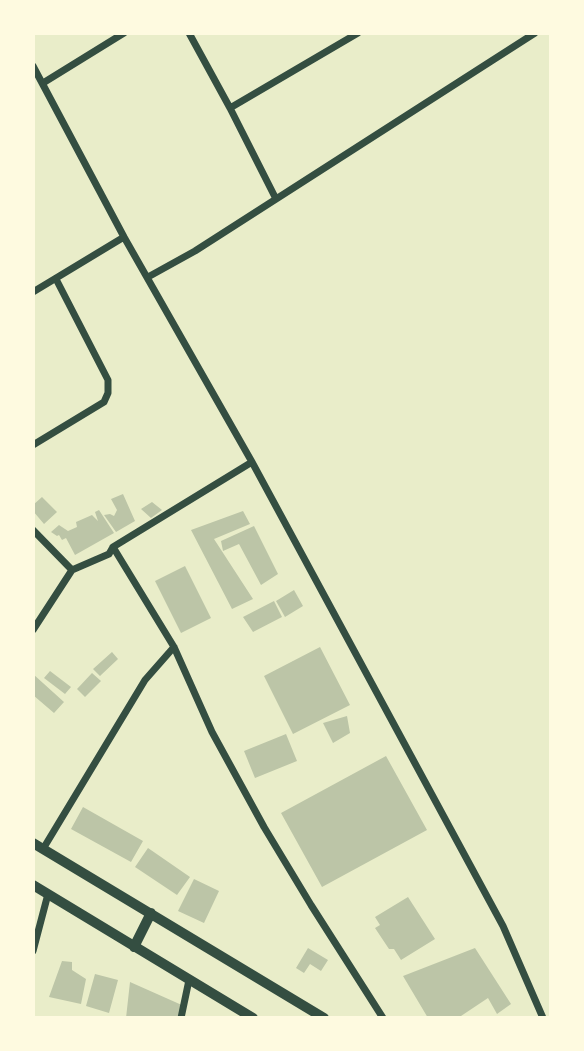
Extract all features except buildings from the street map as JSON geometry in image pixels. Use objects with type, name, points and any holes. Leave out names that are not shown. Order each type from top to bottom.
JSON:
[{"type":"street","points":[[43,83],[124,33]]},
{"type":"street","points":[[189,33],[276,199]]},
{"type":"street","points":[[230,108],[358,33]]},
{"type":"street","points":[[148,277],[195,251],[535,33]]},
{"type":"street","points":[[33,66],[124,237],[252,462],[503,926],[543,1018]]},
{"type":"street","points":[[33,292],[124,237]]},
{"type":"street","points":[[33,445],[104,402],[108,393],[108,380],[56,279]]},
{"type":"street","points":[[33,630],[72,570],[108,554],[113,547],[252,462]]},
{"type":"street","points":[[33,530],[72,570]]},
{"type":"street","points":[[113,547],[174,648],[212,732],[264,827],[383,1018]]},
{"type":"street","points":[[174,648],[145,680],[38,846],[324,1018]]},
{"type":"street","points":[[33,885],[253,1018]]},
{"type":"street","points":[[33,951],[48,894]]},
{"type":"street","points":[[134,947],[151,914]]},
{"type":"street","points":[[181,1018],[190,981]]}]
